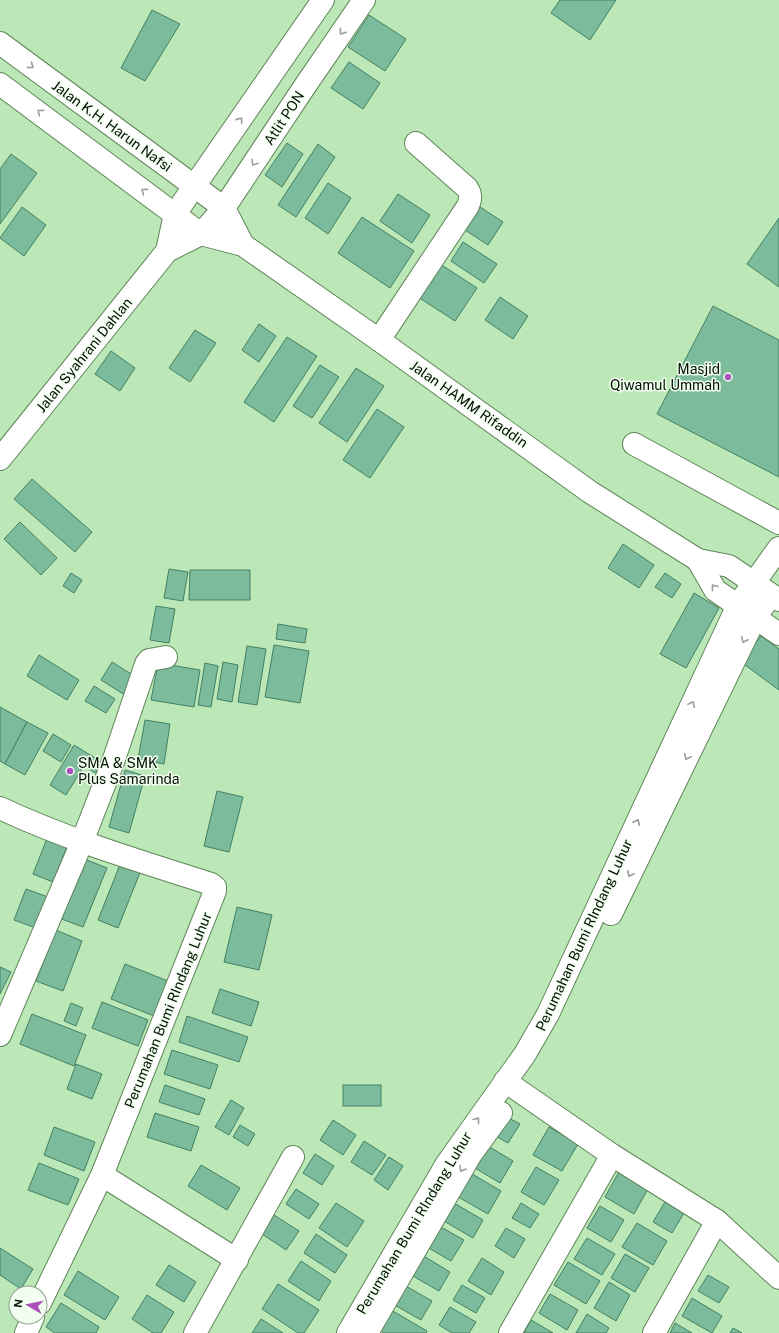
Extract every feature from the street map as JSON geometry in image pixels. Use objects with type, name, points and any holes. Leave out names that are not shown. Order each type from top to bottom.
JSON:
[{"type":"street","points":[[175,214],[323,0]]},
{"type":"street","name":"Atlit PON","points":[[201,234],[224,208],[364,0]]},
{"type":"street","name":"Jalan K.H. Harun Nafsi","points":[[0,43],[224,208]]},
{"type":"street","points":[[0,84],[201,234]]},
{"type":"street","points":[[380,340],[471,200],[470,193],[467,188],[416,143]]},
{"type":"street","name":"Jalan HAMM Rifaddin","points":[[224,208],[242,245]]},
{"type":"street","name":"Jalan Syahrani Dahlan","points":[[167,251],[175,214]]},
{"type":"street","name":"Jalan HAMM Rifaddin","points":[[201,234],[242,245],[380,340],[590,492],[698,560],[730,566],[768,593]]},
{"type":"street","name":"Jalan Syahrani Dahlan","points":[[0,459],[167,251],[201,234]]},
{"type":"street","points":[[634,444],[779,523]]},
{"type":"street","points":[[367,1333],[512,1085],[569,1001],[768,593],[779,548]]},
{"type":"street","name":"Jalan HAMM Rifaddin","points":[[698,560],[715,590],[738,604],[755,618],[779,634]]},
{"type":"street","name":"Perumahan Bumi RIndang Luhur","points":[[348,1333],[446,1165],[512,1085],[525,1054],[548,1014],[738,604],[768,593]]},
{"type":"street","points":[[0,1035],[82,842],[113,762],[146,664],[149,660],[166,657]]},
{"type":"street","points":[[0,808],[36,825],[82,842]]},
{"type":"street","name":"Perumahan Bumi RIndang Luhur","points":[[48,1286],[102,1175],[216,891],[215,887],[211,884],[82,842]]},
{"type":"street","points":[[512,1085],[612,1155],[717,1221],[779,1278]]},
{"type":"street","points":[[510,1333],[612,1155]]},
{"type":"street","points":[[195,1333],[237,1260],[292,1157]]},
{"type":"street","points":[[102,1175],[237,1260]]},
{"type":"street","points":[[654,1333],[717,1221]]},
{"type":"building","points":[[560,0],[616,0],[590,40],[551,13]]},
{"type":"building","points":[[152,10],[180,24],[145,81],[121,68]]},
{"type":"building","points":[[369,15],[406,39],[385,71],[348,47]]},
{"type":"building","points":[[349,62],[380,83],[363,109],[331,88]]},
{"type":"building","points":[[287,143],[303,154],[282,187],[265,175]]},
{"type":"building","points":[[318,144],[335,157],[296,217],[278,205]]},
{"type":"building","points":[[11,154],[37,173],[0,224],[0,169]]},
{"type":"building","points":[[328,183],[351,198],[328,234],[305,218]]},
{"type":"building","points":[[398,194],[430,215],[412,243],[380,221]]},
{"type":"building","points":[[477,205],[503,222],[488,245],[462,228]]},
{"type":"building","points":[[22,207],[46,225],[24,256],[0,238]]},
{"type":"building","points":[[362,217],[414,251],[390,288],[338,253]]},
{"type":"building","points":[[779,218],[779,287],[747,264]]},
{"type":"building","points":[[463,242],[497,264],[484,283],[451,261]]},
{"type":"building","points":[[440,264],[477,288],[455,321],[418,297]]},
{"type":"building","points":[[500,297],[528,316],[513,339],[485,320]]},
{"type":"building","name":"Masjid Qiwamul Ummah","points":[[713,306],[779,340],[779,477],[657,414]]},
{"type":"building","points":[[259,324],[276,336],[259,362],[242,350]]},
{"type":"building","points":[[195,330],[216,343],[190,382],[169,368]]},
{"type":"building","points":[[287,337],[317,356],[274,422],[244,402]]},
{"type":"building","points":[[111,351],[135,368],[120,391],[95,374]]},
{"type":"building","points":[[320,365],[339,377],[312,418],[293,406]]},
{"type":"building","points":[[356,368],[384,386],[347,442],[319,423]]},
{"type":"building","points":[[377,409],[404,427],[370,478],[343,460]]},
{"type":"building","points":[[32,479],[92,532],[75,552],[14,499]]},
{"type":"building","points":[[20,522],[57,558],[41,575],[4,539]]},
{"type":"building","points":[[623,544],[654,565],[639,588],[608,568]]},
{"type":"building","points":[[169,569],[188,572],[183,601],[164,598]]},
{"type":"building","points":[[190,570],[250,570],[250,600],[189,600]]},
{"type":"building","points":[[71,573],[82,580],[74,593],[63,586]]},
{"type":"building","points":[[665,573],[681,584],[672,598],[655,587]]},
{"type":"building","points":[[694,593],[719,608],[686,668],[660,654]]},
{"type":"building","points":[[156,606],[175,609],[169,643],[150,640]]},
{"type":"building","points":[[278,624],[307,629],[305,643],[276,639]]},
{"type":"building","points":[[761,636],[779,649],[779,690],[741,662]]},
{"type":"building","points":[[274,645],[309,651],[300,703],[265,697]]},
{"type":"building","points":[[247,646],[266,649],[257,705],[238,702]]},
{"type":"building","points":[[39,655],[79,680],[67,700],[27,676]]},
{"type":"building","points":[[112,662],[136,677],[125,695],[101,680]]},
{"type":"building","points":[[223,662],[238,665],[232,702],[217,699]]},
{"type":"building","points":[[158,663],[200,670],[194,707],[151,700]]},
{"type":"building","points":[[205,663],[218,666],[211,707],[198,705]]},
{"type":"building","points":[[94,686],[115,699],[106,713],[85,701]]},
{"type":"building","points":[[0,707],[27,722],[5,764],[0,761]]},
{"type":"building","points":[[145,720],[170,724],[164,764],[138,759]]},
{"type":"building","points":[[27,722],[48,733],[25,775],[5,764]]},
{"type":"building","points":[[53,734],[71,745],[61,762],[43,751]]},
{"type":"building","name":"SMA & SMK Plus Samarinda","points":[[74,745],[108,766],[102,777],[84,766],[66,795],[50,785]]},
{"type":"building","points":[[125,770],[145,776],[129,833],[109,827]]},
{"type":"building","points":[[217,791],[243,797],[229,852],[204,846]]},
{"type":"building","points":[[48,836],[68,844],[53,882],[33,874]]},
{"type":"building","points":[[82,858],[107,868],[83,927],[59,918]]},
{"type":"building","points":[[121,862],[141,870],[118,928],[98,920]]},
{"type":"building","points":[[26,889],[48,897],[36,928],[14,920]]},
{"type":"building","points":[[237,907],[272,915],[259,970],[224,962]]},
{"type":"building","points":[[56,930],[82,941],[63,991],[36,981]]},
{"type":"building","points":[[125,964],[168,981],[154,1016],[111,999]]},
{"type":"building","points":[[0,967],[11,972],[0,994]]},
{"type":"building","points":[[220,989],[259,1002],[251,1026],[212,1013]]},
{"type":"building","points":[[102,1002],[148,1020],[138,1046],[92,1028]]},
{"type":"building","points":[[71,1003],[83,1008],[76,1026],[64,1021]]},
{"type":"building","points":[[32,1014],[86,1035],[74,1066],[20,1044]]},
{"type":"building","points":[[187,1016],[248,1037],[239,1062],[179,1042]]},
{"type":"building","points":[[172,1050],[218,1065],[210,1089],[164,1074]]},
{"type":"building","points":[[76,1064],[102,1074],[92,1099],[67,1089]]},
{"type":"building","points":[[165,1085],[205,1099],[199,1115],[159,1102]]},
{"type":"building","points":[[343,1085],[381,1085],[381,1106],[343,1106]]},
{"type":"building","points":[[231,1100],[244,1108],[229,1135],[215,1127]]},
{"type":"building","points":[[155,1113],[199,1127],[191,1151],[147,1137]]},
{"type":"building","points":[[503,1115],[520,1124],[508,1143],[492,1134]]},
{"type":"building","points":[[333,1120],[356,1135],[343,1155],[320,1140]]},
{"type":"building","points":[[240,1125],[255,1134],[248,1146],[233,1137]]},
{"type":"building","points":[[54,1127],[95,1142],[84,1171],[44,1155]]},
{"type":"building","points":[[549,1127],[578,1144],[562,1171],[533,1155]]},
{"type":"building","points":[[364,1141],[386,1155],[372,1175],[351,1162]]},
{"type":"building","points":[[488,1146],[513,1161],[500,1183],[475,1168]]},
{"type":"building","points":[[315,1154],[334,1166],[322,1185],[303,1173]]},
{"type":"building","points":[[389,1157],[403,1166],[388,1190],[374,1180]]},
{"type":"building","points":[[39,1163],[79,1179],[68,1205],[28,1190]]},
{"type":"building","points":[[201,1165],[240,1188],[227,1210],[188,1186]]},
{"type":"building","points":[[536,1167],[559,1180],[544,1205],[521,1192]]},
{"type":"building","points":[[620,1170],[649,1187],[634,1214],[605,1197]]},
{"type":"building","points":[[467,1171],[501,1191],[488,1214],[453,1194]]},
{"type":"building","points":[[296,1189],[319,1204],[309,1219],[286,1204]]},
{"type":"building","points":[[665,1202],[684,1213],[672,1233],[653,1222]]},
{"type":"building","points":[[336,1203],[364,1221],[347,1247],[319,1228]]},
{"type":"building","points":[[454,1203],[483,1220],[473,1238],[444,1221]]},
{"type":"building","points":[[521,1203],[539,1214],[530,1228],[512,1218]]},
{"type":"building","points":[[600,1206],[624,1220],[611,1242],[587,1228]]},
{"type":"building","points":[[274,1215],[299,1231],[286,1250],[262,1234]]},
{"type":"building","points":[[637,1223],[667,1241],[653,1265],[622,1247]]},
{"type":"building","points":[[439,1226],[464,1240],[451,1261],[427,1247]]},
{"type":"building","points":[[506,1228],[525,1239],[514,1258],[495,1246]]},
{"type":"building","points":[[316,1234],[347,1255],[335,1273],[304,1253]]},
{"type":"building","points":[[587,1238],[615,1254],[602,1275],[574,1259]]},
{"type":"building","points":[[0,1248],[33,1269],[23,1285],[15,1285],[0,1275]]},
{"type":"building","points":[[625,1254],[649,1268],[635,1292],[611,1278]]},
{"type":"building","points":[[422,1255],[450,1272],[439,1291],[411,1275]]},
{"type":"building","points":[[482,1258],[504,1272],[491,1295],[468,1281]]},
{"type":"building","points":[[301,1261],[331,1281],[319,1301],[288,1281]]},
{"type":"building","points":[[568,1262],[600,1281],[586,1304],[554,1285]]},
{"type":"building","points":[[169,1265],[196,1282],[184,1302],[156,1285]]},
{"type":"building","points":[[78,1271],[119,1297],[105,1320],[64,1295]]},
{"type":"building","points":[[708,1275],[729,1287],[719,1303],[698,1291]]},
{"type":"building","points":[[609,1282],[630,1295],[616,1321],[594,1308]]},
{"type":"building","points":[[278,1284],[319,1310],[304,1333],[298,1333],[262,1309]]},
{"type":"building","points":[[404,1285],[432,1301],[421,1320],[393,1304]]},
{"type":"building","points":[[462,1285],[485,1298],[476,1313],[453,1300]]},
{"type":"building","points":[[550,1294],[578,1310],[567,1330],[539,1313]]},
{"type":"building","points":[[147,1295],[174,1312],[161,1333],[153,1333],[132,1319]]},
{"type":"building","points":[[692,1298],[722,1316],[712,1333],[682,1316]]},
{"type":"building","points":[[61,1303],[99,1327],[96,1333],[55,1333],[46,1327]]},
{"type":"building","points":[[450,1307],[476,1322],[469,1333],[452,1333],[439,1325]]},
{"type":"building","points":[[391,1310],[427,1331],[426,1333],[384,1333],[379,1330]]},
{"type":"building","points":[[587,1314],[609,1328],[606,1333],[576,1333]]},
{"type":"building","points":[[261,1319],[283,1333],[252,1333]]},
{"type":"building","points":[[531,1320],[553,1333],[524,1333]]},
{"type":"building","points":[[675,1323],[692,1333],[670,1333]]},
{"type":"building","points":[[733,1328],[742,1333],[730,1333]]},
{"type":"place","name":"Masjid Qiwamul Ummah","points":[[728,377]]},
{"type":"place","name":"SMA & SMK Plus Samarinda","points":[[70,771]]}]
